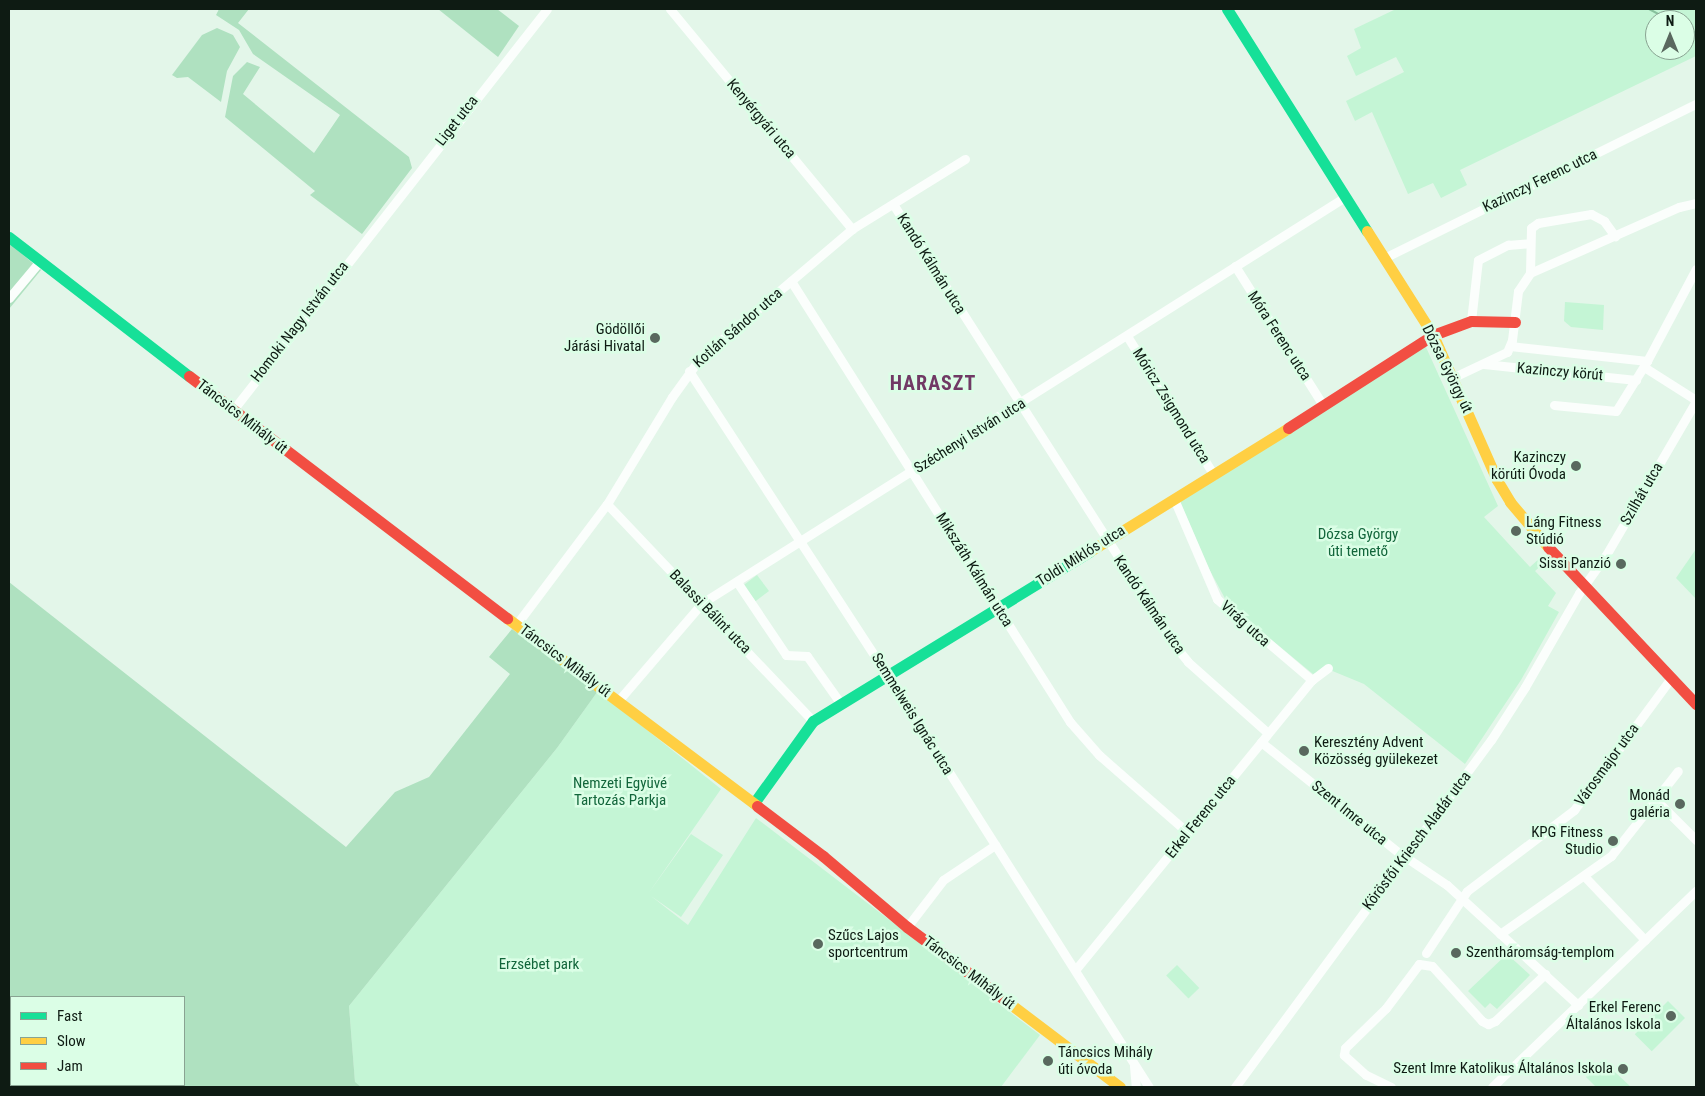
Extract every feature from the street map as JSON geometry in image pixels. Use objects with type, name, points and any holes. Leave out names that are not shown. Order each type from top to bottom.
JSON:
[{"type":"street","name":"Liget utca","points":[[369,234],[547,9]]},
{"type":"street","name":"Kenyérgyári utca","points":[[670,9],[852,229]]},
{"type":"street","name":"Dózsa György út","points":[[1227,9],[1433,336],[1454,377],[1497,480],[1510,502],[1530,528],[1696,704]]},
{"type":"street","name":"Kazinczy Ferenc utca","points":[[1384,258],[1696,104]]},
{"type":"street","name":"Kotlán Sándor utca","points":[[516,625],[607,504],[689,372],[700,358],[852,229],[965,160]]},
{"type":"street","name":"Széchenyi István utca","points":[[618,701],[702,603],[913,472],[1345,197]]},
{"type":"street","points":[[1615,236],[1604,221],[1591,214],[1538,223],[1531,228],[1529,243],[1530,273],[1615,236],[1679,207],[1696,203]]},
{"type":"street","name":"Kandó Kálmán utca","points":[[893,204],[1106,540],[1181,654],[1268,733]]},
{"type":"street","name":"Homoki Nagy István utca","points":[[233,410],[369,234]]},
{"type":"street","name":"Táncsics Mihály út","points":[[9,237],[233,410],[754,803],[907,927],[1120,1087]]},
{"type":"street","points":[[1471,321],[1478,260],[1508,245],[1529,243]]},
{"type":"street","points":[[9,298],[40,262]]},
{"type":"street","name":"Móra Ferenc utca","points":[[1235,266],[1323,405]]},
{"type":"street","points":[[1554,405],[1616,411],[1646,364],[1696,269]]},
{"type":"street","name":"Kazinczy körút","points":[[1454,377],[1507,352],[1515,322],[1518,291],[1530,273]]},
{"type":"street","name":"Mikszáth Kálmán utca","points":[[792,281],[998,609],[1085,741],[1188,833]]},
{"type":"street","points":[[1433,336],[1471,321],[1515,322]]},
{"type":"street","name":"Móricz Zsigmond utca","points":[[1127,336],[1214,475]]},
{"type":"street","name":"Toldi Miklós utca","points":[[754,803],[814,721],[1214,475],[1433,336]]},
{"type":"street","name":"Kazinczy körút","points":[[1510,346],[1646,364],[1696,400]]},
{"type":"street","name":"Kazinczy körút","points":[[1484,364],[1636,380]]},
{"type":"street","name":"Semmelweis Ignác utca","points":[[689,372],[888,676],[994,845],[1076,968],[1149,1087]]},
{"type":"street","name":"Szilhát utca","points":[[1585,586],[1696,400]]},
{"type":"street","name":"Virág utca","points":[[1174,499],[1217,599],[1245,626],[1312,680]]},
{"type":"street","name":"Balassi Bálint utca","points":[[607,504],[814,721]]},
{"type":"street","points":[[737,582],[786,655],[807,656],[841,704]]},
{"type":"street","name":"Körösfői Kriesch Aladár utca","points":[[1235,1087],[1491,740],[1585,586]]},
{"type":"street","name":"Erkel Ferenc utca","points":[[1076,968],[1312,680],[1328,668]]},
{"type":"street","name":"Városmajor utca","points":[[1462,898],[1508,859],[1574,810],[1671,678]]},
{"type":"street","name":"Szent Imre utca","points":[[1261,742],[1405,856],[1462,898],[1578,1004]]},
{"type":"street","points":[[1500,934],[1585,877],[1611,856],[1678,771]]},
{"type":"street","points":[[1656,800],[1696,840]]},
{"type":"street","points":[[907,927],[943,880],[994,845]]},
{"type":"street","points":[[1585,877],[1645,940]]},
{"type":"street","points":[[1492,1087],[1696,891]]},
{"type":"street","points":[[1426,953],[1462,898]]},
{"type":"street","points":[[1392,1087],[1366,1075],[1344,1055],[1345,1048],[1386,1008],[1416,966],[1423,963],[1432,966],[1488,1024],[1495,1021],[1545,974]]},
{"type":"street","name":"Semmelweis Ignác utca","points":[[1132,1058],[1136,1087]]},
{"type":"green space","points":[[219,9],[249,9],[238,23],[409,157],[412,168],[362,234],[310,195],[315,191],[225,117],[233,76],[247,62],[260,67],[243,94],[314,153],[340,115],[253,54],[239,30],[216,15]]},
{"type":"green space","points":[[438,9],[497,9],[519,26],[498,57]]},
{"type":"green space","points":[[1396,9],[1696,9],[1696,56],[1695,10],[1645,10],[1645,60],[1688,60],[1460,170],[1467,185],[1441,198],[1433,183],[1408,194],[1372,112],[1355,121],[1346,101],[1404,72],[1396,57],[1356,76],[1347,56],[1361,48],[1354,29]]},
{"type":"green space","points":[[217,28],[233,35],[240,47],[227,71],[221,102],[188,77],[177,78],[172,75],[202,35]]},
{"type":"green space","points":[[9,243],[41,270],[9,309]]},
{"type":"green space","points":[[1565,302],[1604,305],[1603,330],[1571,327],[1564,321]]},
{"type":"green space","name":"Dózsa György úti temető","points":[[1425,345],[1498,506],[1484,517],[1530,567],[1541,557],[1545,562],[1535,571],[1556,593],[1548,606],[1559,612],[1521,680],[1465,764],[1364,684],[1330,670],[1313,674],[1228,604],[1208,567],[1180,502]]},
{"type":"green space","points":[[1696,549],[1696,599],[1676,578]]},
{"type":"green space","points":[[757,575],[769,591],[755,601],[743,585]]},
{"type":"green space","points":[[9,582],[346,847],[395,792],[429,777],[510,674],[489,657],[512,629],[598,691],[557,748],[349,1006],[355,1082],[361,1087],[9,1087]]},
{"type":"green space","name":"Erzsébet park","points":[[598,691],[721,789],[648,894],[691,834],[723,855],[681,917],[651,896],[688,925],[756,818],[1040,1035],[1001,1087],[361,1087],[355,1083],[349,1006],[557,748]]},
{"type":"green space","points":[[1507,954],[1530,975],[1497,1009],[1490,1003],[1485,1008],[1468,991]]},
{"type":"green space","points":[[1177,965],[1199,988],[1188,998],[1166,975]]},
{"type":"green space","points":[[1668,1001],[1685,1018],[1652,1051],[1635,1034]]},
{"type":"green space","points":[[1602,1060],[1631,1087],[1596,1087],[1586,1077]]},
{"type":"traffic: fast","points":[[1227,9],[1367,231]]},
{"type":"traffic: fast","points":[[9,237],[189,376]]},
{"type":"traffic: fast","points":[[754,803],[813,721],[1090,551]]},
{"type":"traffic: slow","points":[[1367,231],[1433,335],[1497,480],[1510,502],[1548,547]]},
{"type":"traffic: slow","points":[[1090,551],[1288,428]]},
{"type":"traffic: slow","points":[[507,618],[757,806]]},
{"type":"traffic: slow","points":[[1009,1003],[1120,1087]]},
{"type":"traffic: jam","points":[[1288,428],[1433,335],[1471,321],[1515,322]]},
{"type":"traffic: jam","points":[[189,376],[507,618]]},
{"type":"traffic: jam","points":[[1548,547],[1696,704]]},
{"type":"traffic: jam","points":[[757,806],[823,856],[907,927],[1009,1003]]},
{"type":"place","name":"Gödöllői Járási Hivatal","points":[[655,338]]},
{"type":"place","name":"Kazinczy körúti Óvoda","points":[[1576,466]]},
{"type":"place","name":"Láng Fitness Stúdió","points":[[1516,531]]},
{"type":"place","name":"Sissi Panzió","points":[[1621,564]]},
{"type":"place","name":"Keresztény Advent Közösség gyülekezet","points":[[1304,751]]},
{"type":"place","name":"Monád galéria","points":[[1680,804]]},
{"type":"place","name":"KPG Fitness Studio","points":[[1613,841]]},
{"type":"place","name":"Szűcs Lajos sportcentrum","points":[[818,944]]},
{"type":"place","name":"Szentháromság-templom","points":[[1456,953]]},
{"type":"place","name":"Erkel Ferenc Általános Iskola","points":[[1671,1016]]},
{"type":"place","name":"Táncsics Mihály úti óvoda","points":[[1048,1061]]},
{"type":"place","name":"Szent Imre Katolikus Általános Iskola","points":[[1623,1069]]},
{"type":"district","name":"HARASZT","points":[[933,383]]},
{"type":"park label","name":"Nemzeti Együvé Tartozás Parkja","points":[[620,792]]}]
